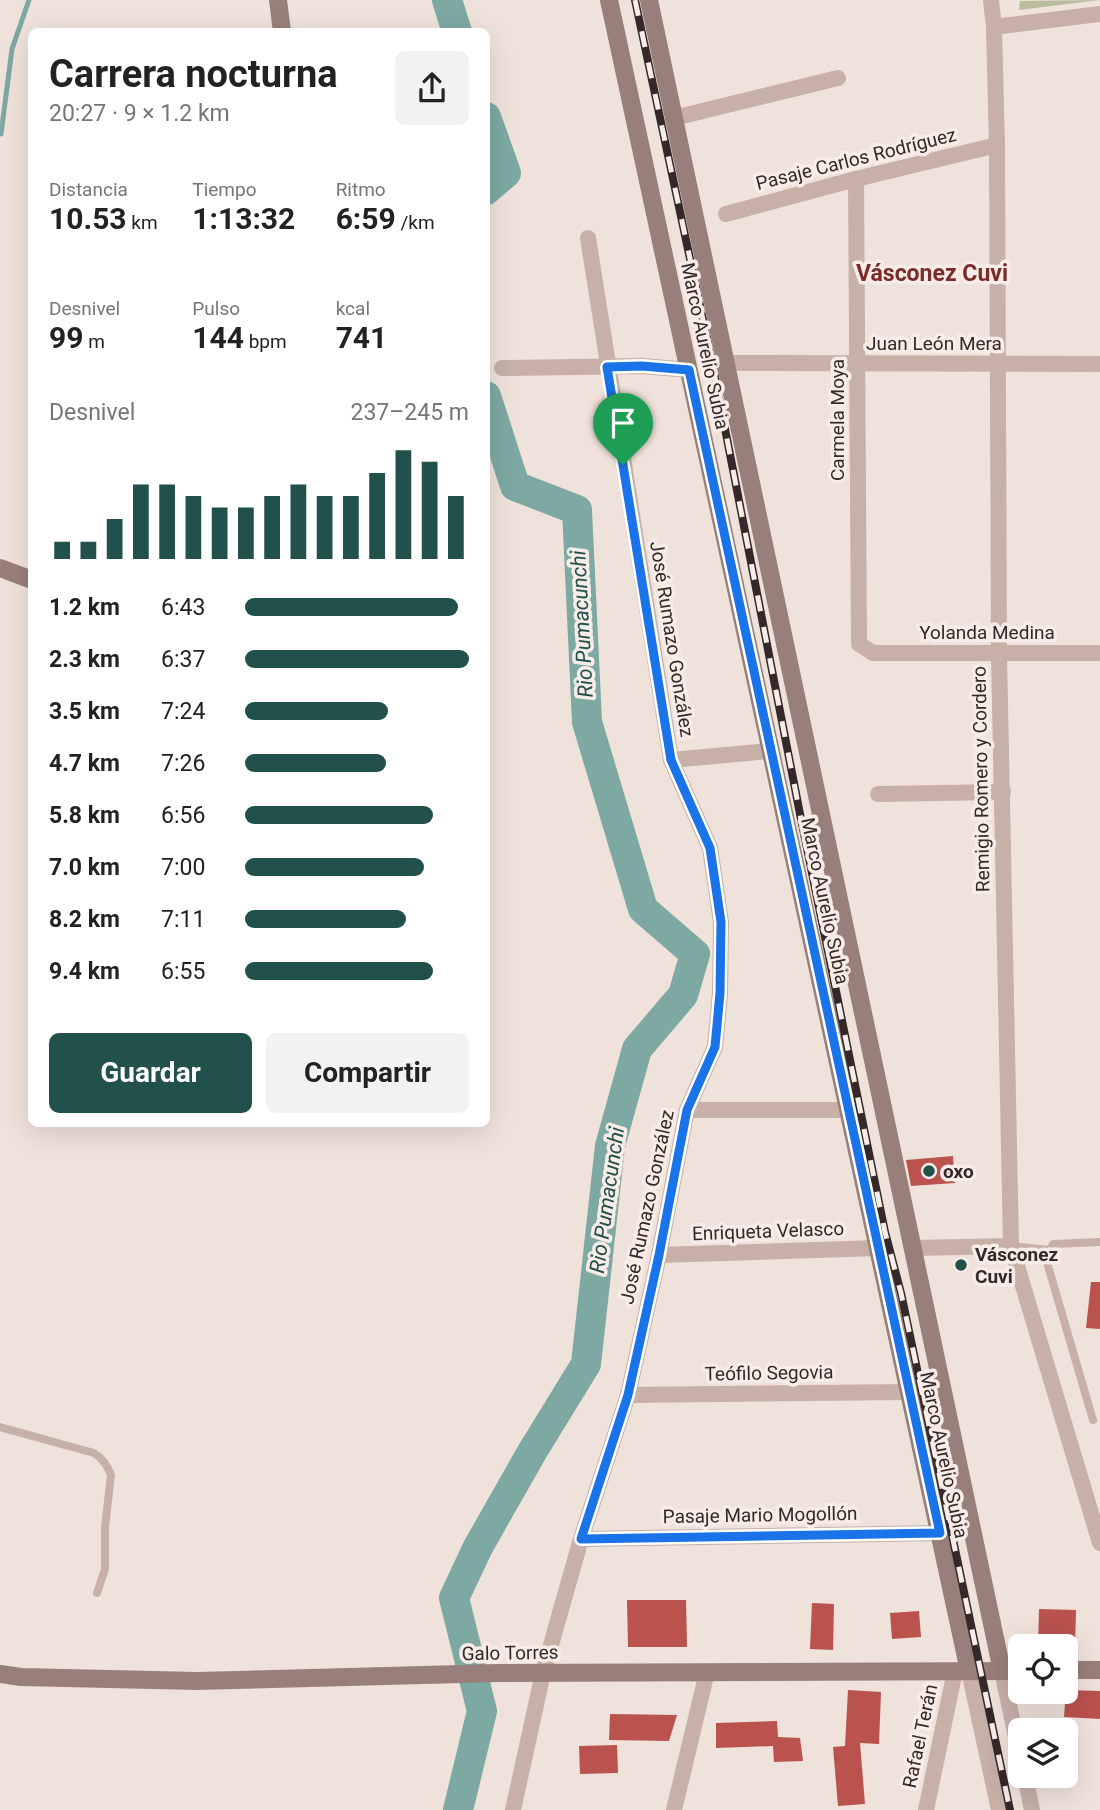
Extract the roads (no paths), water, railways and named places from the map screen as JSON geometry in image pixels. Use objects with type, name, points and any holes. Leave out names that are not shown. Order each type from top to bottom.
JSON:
[{"type":"main road","points":[[278,0],[282,28]]},
{"type":"main road","name":"Marco Aurelio Subia","points":[[609,0],[940,1533],[962,1671]]},
{"type":"main road","name":"Marco Aurelio Subia","points":[[649,0],[912,1248],[1008,1658]]},
{"type":"main road","points":[[0,568],[28,578]]},
{"type":"main road","points":[[1078,1670],[1100,1670]]},
{"type":"main road","name":"Galo Torres","points":[[0,1674],[22,1677],[197,1681],[544,1672],[1008,1671]]},
{"type":"street","name":"Remigio Romero y Cordero","points":[[991,0],[997,145],[999,654],[1011,1246],[1100,1543]]},
{"type":"street","points":[[994,27],[1100,14]]},
{"type":"street","points":[[674,118],[838,78]]},
{"type":"street","name":"Pasaje Carlos Rodríguez","points":[[726,214],[997,145]]},
{"type":"street","name":"Carmela Moya","points":[[856,179],[859,644],[873,653]]},
{"type":"street","name":"José Rumazo González","points":[[513,1810],[544,1672],[581,1539],[628,1395],[687,1110],[715,1047],[720,993],[721,922],[710,848],[671,760],[588,238]]},
{"type":"street","name":"Juan León Mera","points":[[726,363],[1100,364]]},
{"type":"street","points":[[502,368],[642,366],[689,370]]},
{"type":"street","name":"Yolanda Medina","points":[[873,653],[1100,653]]},
{"type":"street","points":[[671,760],[771,751]]},
{"type":"street","points":[[878,794],[1003,792]]},
{"type":"street","points":[[687,1110],[849,1110]]},
{"type":"street","points":[[912,1248],[1011,1246]]},
{"type":"street","name":"Enriqueta Velasco","points":[[659,1255],[878,1248]]},
{"type":"street","name":"Teófilo Segovia","points":[[628,1395],[909,1392]]},
{"type":"street","name":"Pasaje Mario Mogollón","points":[[581,1539],[940,1533]]},
{"type":"street","name":"Rafael Terán","points":[[926,1810],[962,1671]]},
{"type":"street","name":"Marco Aurelio Subia","points":[[962,1671],[999,1810]]},
{"type":"street","points":[[674,1810],[707,1672]]},
{"type":"street","points":[[1027,1788],[1032,1810]]},
{"type":"lane","points":[[1093,1420],[1046,1259],[1053,1244],[1100,1242]]},
{"type":"lane","points":[[1011,1246],[1048,1250]]},
{"type":"lane","points":[[0,1427],[94,1453],[105,1462],[110,1475],[105,1527],[105,1569],[97,1593]]},
{"type":"waterway","points":[[1,134],[12,49],[29,0]]},
{"type":"waterway","name":"Rio Pumacunchi","points":[[447,0],[456,28]]},
{"type":"waterway","name":"Rio Pumacunchi","points":[[490,128],[506,173],[490,187]]},
{"type":"waterway","name":"Rio Pumacunchi","points":[[458,1810],[482,1711],[454,1598],[478,1547],[586,1364],[610,1146],[637,1049],[683,995],[695,954],[643,909],[587,722],[577,510],[515,486],[490,408]]},
{"type":"railway","points":[[635,0],[713,367],[885,1232],[901,1293],[1010,1810]]},
{"type":"place","name":"oxo","points":[[929,1171]]},
{"type":"place","name":"Vásconez Cuvi","points":[[961,1265]]},
{"type":"district","name":"Vásconez Cuvi","points":[[932,273]]}]
